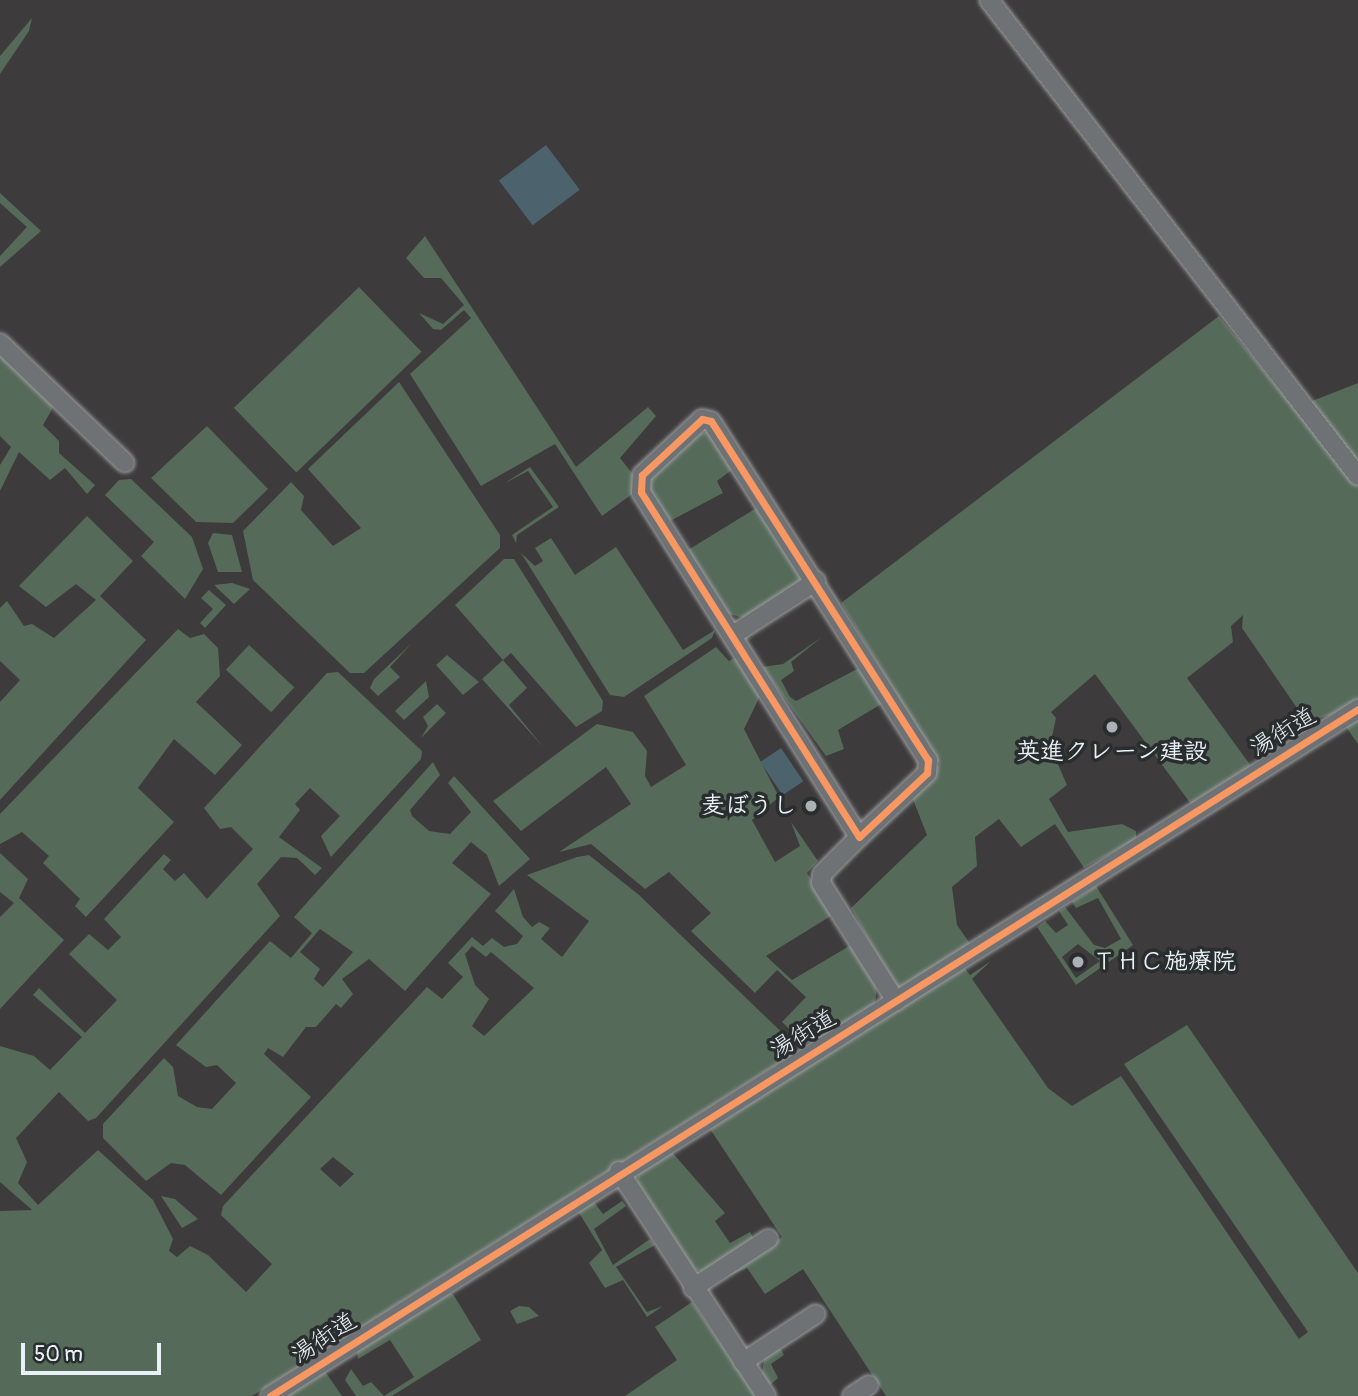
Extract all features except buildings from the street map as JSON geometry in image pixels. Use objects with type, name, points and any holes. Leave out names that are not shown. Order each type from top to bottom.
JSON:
[{"type":"street","points":[[989,0],[1358,476]]},
{"type":"street","points":[[0,343],[125,464]]},
{"type":"street","points":[[859,837],[641,492],[642,475],[702,419],[711,421],[816,581],[928,760],[927,773],[822,874],[821,883],[896,1001]]},
{"type":"street","points":[[733,635],[816,581]]},
{"type":"street","name":"湯街道","points":[[270,1396],[619,1171],[896,1001],[1358,709]]},
{"type":"street","points":[[619,1171],[766,1396]]},
{"type":"street","points":[[694,1288],[768,1239]]},
{"type":"street","points":[[743,1362],[816,1314]]},
{"type":"street","points":[[852,1396],[869,1385]]},
{"type":"green space","points":[[32,18],[29,31],[0,74],[0,56]]},
{"type":"green space","points":[[0,193],[41,231],[0,267],[0,256],[27,227],[0,203]]},
{"type":"green space","points":[[425,236],[576,467],[648,407],[656,416],[620,458],[635,477],[635,492],[602,516],[555,444],[481,486],[410,374],[471,318],[464,310],[441,330],[433,329],[419,313],[443,324],[464,305],[441,278],[424,278],[406,258]]},
{"type":"green space","points":[[359,287],[422,352],[296,473],[234,408]]},
{"type":"green space","points":[[1219,316],[1330,452],[1307,403],[1358,383],[1358,744],[1337,714],[1306,721],[1242,628],[1243,615],[1231,626],[1233,642],[1187,678],[1251,766],[1191,804],[1095,674],[1051,712],[1056,718],[1050,746],[1067,785],[1049,799],[1068,832],[1122,824],[1136,831],[1136,839],[1084,868],[1055,824],[1021,847],[999,819],[975,837],[977,866],[952,887],[957,925],[971,945],[955,955],[970,975],[991,961],[972,979],[1048,1088],[1072,1106],[1121,1076],[1299,1339],[1308,1332],[1124,1064],[1187,1025],[1358,1273],[1358,1396],[886,1396],[803,1269],[765,1294],[747,1268],[722,1279],[782,1237],[710,1129],[904,988],[894,985],[851,908],[927,835],[912,797],[939,764],[841,603]]},
{"type":"green space","points":[[0,351],[55,404],[43,425],[59,441],[59,453],[95,485],[87,494],[65,468],[50,480],[19,452],[0,491],[0,465],[11,447],[0,436]]},
{"type":"green space","points":[[399,382],[500,535],[500,548],[364,673],[350,673],[253,580],[243,531],[291,482],[304,496],[301,510],[333,546],[361,528],[308,469]]},
{"type":"green space","points":[[207,426],[268,489],[233,523],[196,522],[151,478]]},
{"type":"green space","points":[[709,432],[733,469],[717,481],[723,493],[670,521],[650,492],[650,479],[699,433]]},
{"type":"green space","points":[[530,467],[559,507],[517,535],[516,543],[512,535],[553,507],[528,471],[505,483]]},
{"type":"green space","points":[[131,479],[192,537],[203,569],[185,599],[141,556],[154,542],[105,495],[119,480]]},
{"type":"green space","points":[[758,507],[801,572],[799,583],[744,618],[729,614],[688,550]]},
{"type":"green space","points":[[87,516],[133,561],[100,596],[146,640],[0,800],[0,702],[20,680],[0,661],[0,608],[7,601],[24,626],[32,624],[54,638],[96,600],[76,584],[46,607],[19,586]]},
{"type":"green space","points":[[213,533],[232,535],[242,572],[218,572],[208,543]]},
{"type":"green space","points":[[551,538],[575,575],[616,547],[683,650],[715,630],[712,638],[624,697],[610,695],[521,553],[535,566],[543,561],[535,548]]},
{"type":"green space","points":[[504,559],[514,559],[603,701],[602,711],[576,727],[511,653],[503,660],[455,605]]},
{"type":"green space","points":[[232,583],[250,589],[234,604],[214,585]]},
{"type":"green space","points":[[209,590],[226,605],[205,628],[200,623],[213,609],[201,598]]},
{"type":"green space","points":[[178,629],[190,638],[204,634],[218,648],[220,676],[196,702],[242,745],[215,775],[174,739],[138,788],[174,822],[86,917],[75,906],[80,899],[43,863],[49,856],[22,832],[0,844],[0,814]]},
{"type":"green space","points":[[822,637],[791,662],[794,671],[781,680],[790,697],[796,701],[861,667],[883,703],[838,730],[844,749],[826,756],[762,667],[783,664]]},
{"type":"green space","points":[[412,643],[390,667],[400,677],[378,696],[370,688],[374,679]]},
{"type":"green space","points":[[249,645],[294,687],[271,712],[226,670]]},
{"type":"green space","points":[[716,647],[729,661],[736,657],[760,696],[744,729],[779,797],[752,820],[775,862],[800,846],[791,822],[818,861],[807,873],[834,914],[766,956],[792,980],[851,945],[877,985],[875,1003],[815,1042],[804,1043],[782,1022],[806,997],[777,970],[755,993],[691,931],[711,913],[669,872],[645,889],[591,844],[559,852],[631,804],[606,767],[521,831],[493,801],[597,724],[633,732],[647,751],[645,776],[651,787],[686,765],[644,696]]},
{"type":"green space","points":[[447,655],[479,682],[463,695],[436,665]]},
{"type":"green space","points":[[503,660],[527,688],[509,705],[544,748],[482,679]]},
{"type":"green space","points":[[338,672],[422,751],[421,759],[331,857],[321,836],[340,816],[310,788],[295,804],[300,810],[279,837],[322,868],[315,875],[297,858],[281,857],[257,884],[280,916],[96,1118],[88,1121],[59,1092],[16,1138],[27,1162],[18,1183],[38,1205],[98,1150],[153,1200],[173,1239],[169,1251],[177,1257],[190,1246],[208,1255],[246,1292],[272,1264],[221,1215],[223,1206],[427,987],[442,999],[463,977],[448,963],[472,937],[483,946],[492,938],[504,947],[517,944],[523,936],[495,911],[514,889],[523,917],[532,927],[539,922],[550,928],[541,939],[562,957],[589,921],[527,875],[577,857],[589,855],[639,895],[796,1046],[793,1054],[252,1396],[0,1396],[0,1211],[32,1210],[0,1182],[0,1046],[34,1056],[50,1070],[82,1037],[33,995],[39,988],[85,1033],[117,1000],[69,954],[89,934],[108,950],[121,937],[104,919],[164,854],[171,860],[163,869],[175,881],[184,873],[207,899],[253,849],[231,827],[220,829],[204,808],[327,673]],"holes":[[[472,946],[486,957],[491,952],[534,988],[484,1036],[472,1026],[489,999],[475,985],[465,954]],[[333,1157],[354,1174],[340,1187],[320,1169]]]},
{"type":"green space","points":[[426,681],[429,697],[404,720],[395,711]]},
{"type":"green space","points":[[437,704],[446,713],[421,738],[428,726],[423,717]]},
{"type":"green space","points":[[433,762],[440,775],[410,810],[412,816],[429,831],[450,834],[471,812],[448,783],[454,776],[530,859],[499,886],[487,855],[471,842],[452,863],[491,894],[405,991],[369,959],[342,979],[353,994],[341,1008],[336,1004],[316,1027],[306,1027],[283,1057],[268,1048],[264,1054],[311,1097],[221,1195],[185,1165],[171,1163],[146,1181],[103,1138],[103,1124],[164,1058],[173,1067],[178,1096],[197,1107],[212,1109],[236,1083],[217,1065],[206,1067],[176,1045],[270,941],[291,958],[312,933],[294,917]],"holes":[[[320,929],[353,952],[323,987],[314,979],[320,969],[300,952]]]},
{"type":"green space","points":[[0,853],[28,879],[19,898],[64,940],[0,1009],[0,917],[14,903],[0,892]]},
{"type":"green space","points":[[1096,886],[1133,945],[1076,985],[1037,927],[1045,921],[1056,933],[1068,925],[1059,911],[1065,907],[1094,945],[1105,948],[1121,939],[1098,898],[1076,908],[1072,902]],"holes":[[[1078,944],[1100,961],[1076,978],[1062,957]]]},
{"type":"green space","points":[[671,1151],[725,1213],[715,1221],[730,1243],[750,1232],[755,1241],[706,1273],[692,1269],[637,1185],[638,1173]]},
{"type":"green space","points":[[161,1196],[175,1199],[198,1219],[182,1228]]},
{"type":"green space","points":[[591,1198],[603,1214],[622,1201],[626,1206],[594,1229],[613,1265],[650,1239],[655,1245],[616,1267],[647,1312],[663,1306],[647,1317],[623,1280],[605,1288],[589,1263],[602,1250],[576,1208]]},
{"type":"green space","points":[[443,1294],[453,1294],[481,1340],[392,1396],[384,1396],[414,1377],[390,1340],[358,1359],[357,1351]]},
{"type":"green space","points":[[692,1302],[756,1396],[625,1396],[677,1360],[655,1327]]},
{"type":"green space","points":[[519,1306],[529,1307],[539,1316],[517,1324],[510,1311]]},
{"type":"green space","points":[[780,1348],[784,1355],[771,1364],[778,1378],[770,1385],[762,1374],[764,1359]]},
{"type":"green space","points":[[351,1369],[363,1386],[371,1382],[384,1396],[356,1396],[345,1380]]},
{"type":"green space","points":[[324,1370],[342,1396],[285,1396]]},
{"type":"water","points":[[546,145],[580,190],[533,225],[499,181]]},
{"type":"water","points":[[781,748],[803,781],[783,795],[760,762]]},
{"type":"cycle path","points":[[702,419],[711,421],[928,760],[927,773],[859,837],[641,492],[642,475],[702,419]]},
{"type":"cycle path","points":[[270,1396],[1358,709]]},
{"type":"place","name":"英進クレーン建設","points":[[1112,727]]},
{"type":"place","name":"麦ぼうし","points":[[811,806]]},
{"type":"place","name":"ＴＨＣ施療院","points":[[1078,962]]}]
